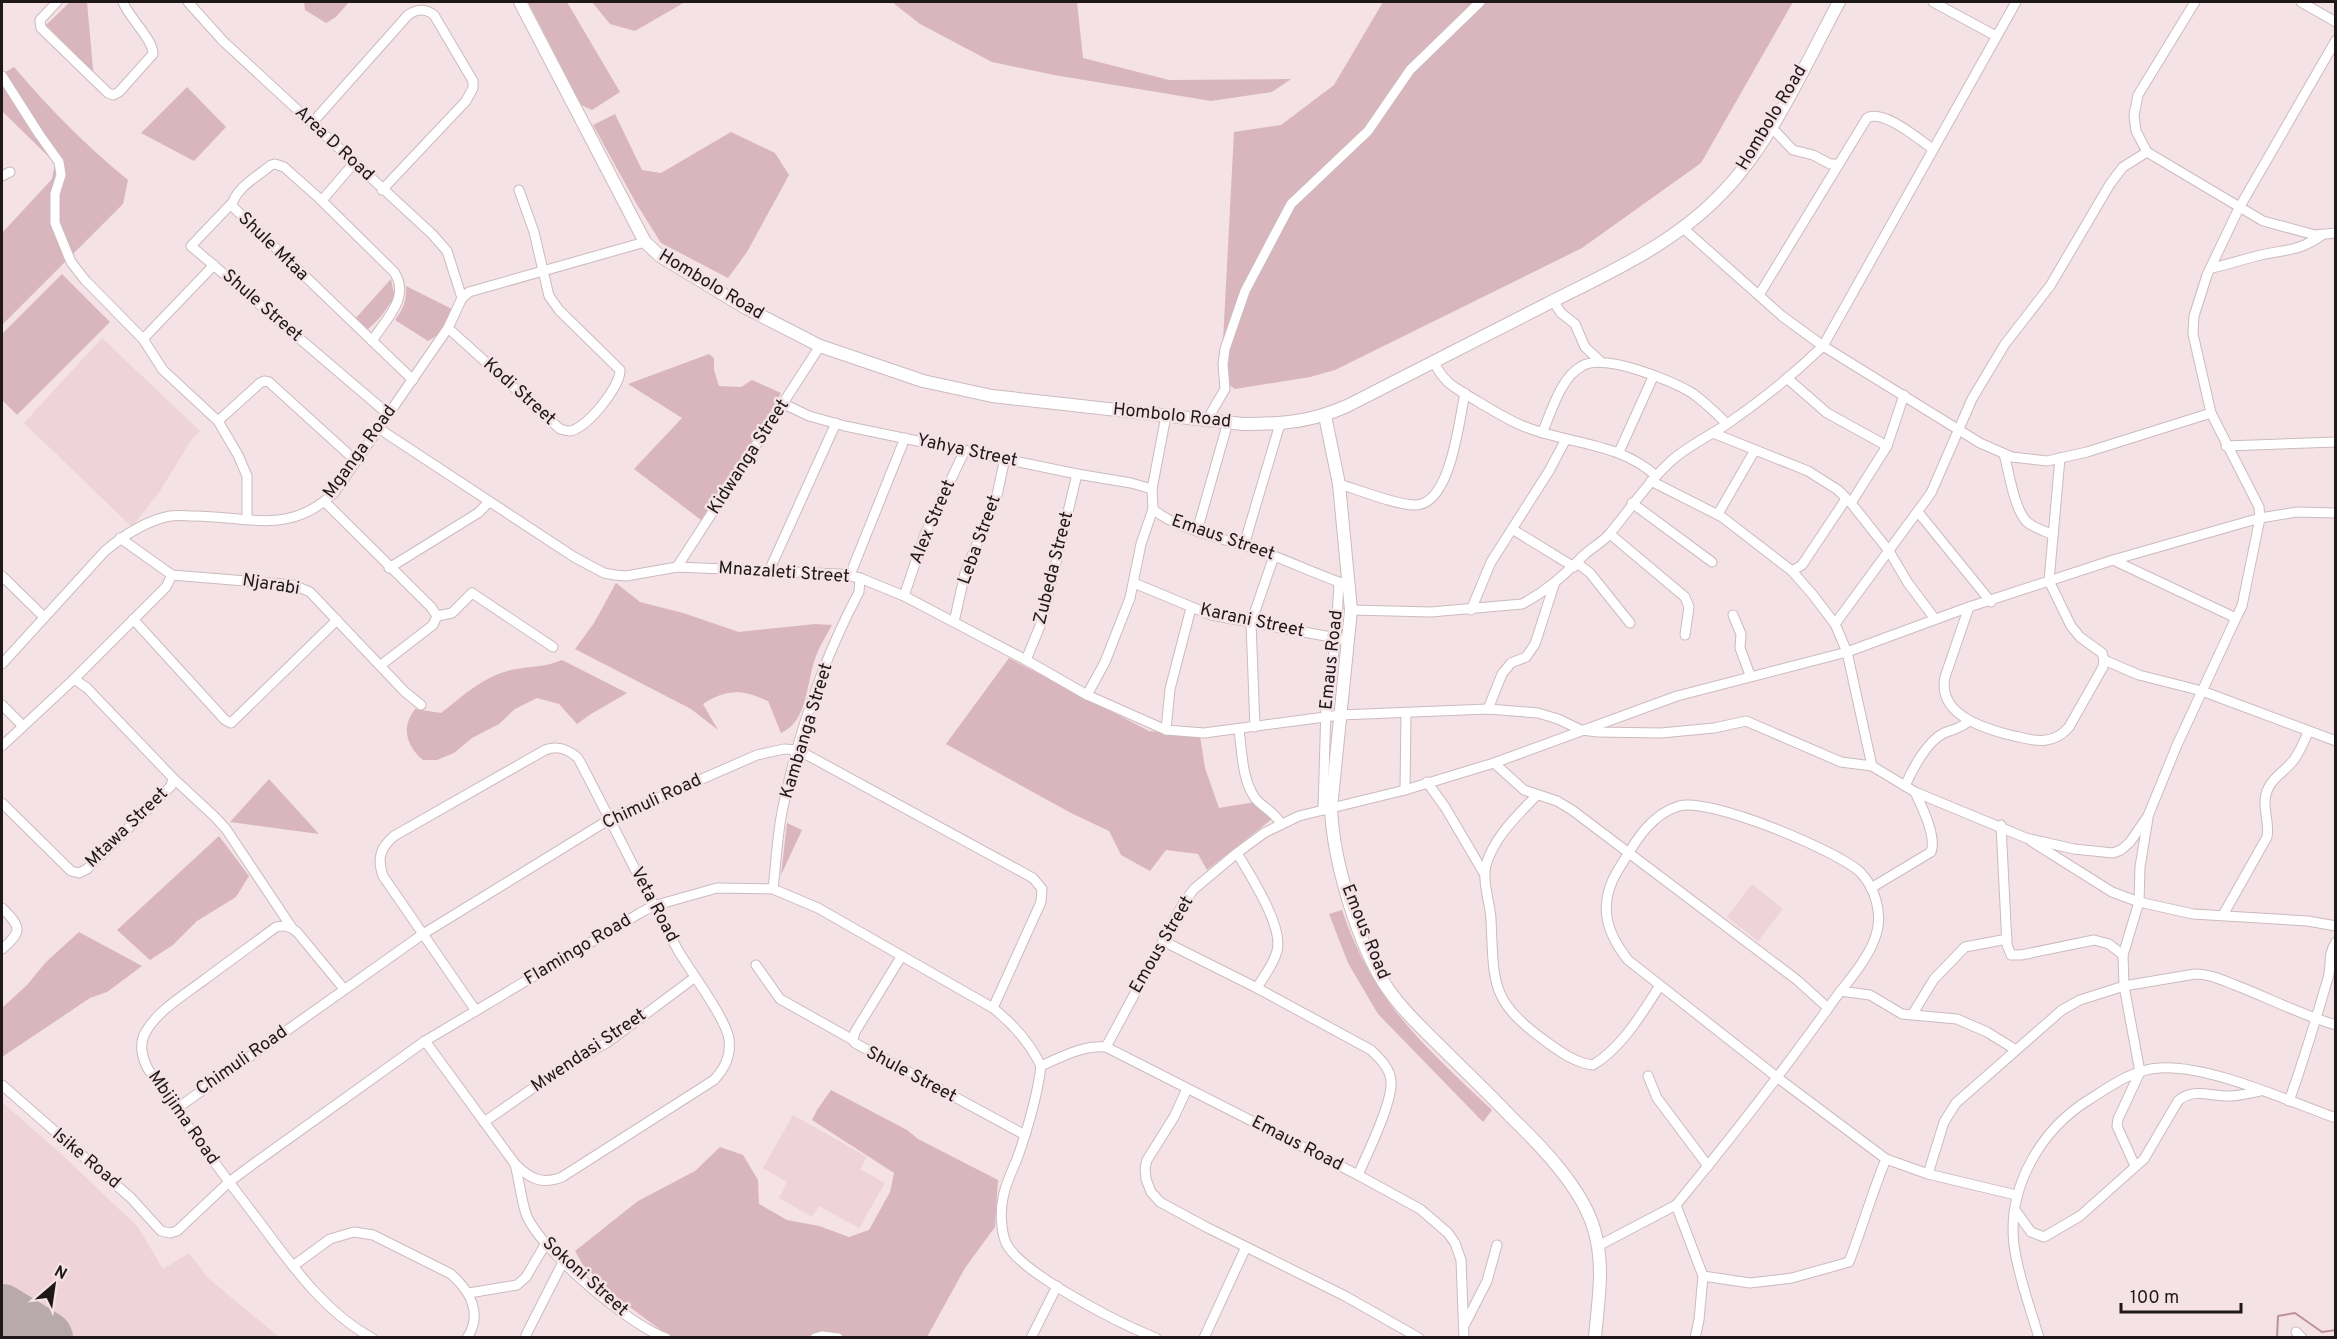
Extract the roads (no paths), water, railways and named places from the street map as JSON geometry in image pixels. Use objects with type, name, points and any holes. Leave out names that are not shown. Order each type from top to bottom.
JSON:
[{"type":"street","points":[[57,2],[40,20],[41,28],[108,93],[113,95],[119,92],[153,54],[153,48],[123,2]]},
{"type":"street","name":"Area D Road","points":[[188,2],[223,41],[432,234],[447,252],[462,298]]},
{"type":"street","name":"Hombolo Road","points":[[520,2],[645,242],[660,256],[746,308],[820,346],[923,381],[992,396],[1207,420],[1280,424],[1325,416],[1633,260],[1683,228],[1725,191],[1746,165],[1771,127],[1839,2]]},
{"type":"street","points":[[1207,420],[1225,389],[1223,364],[1225,349],[1245,291],[1256,266],[1279,230],[1291,204],[1301,192],[1368,131],[1410,70],[1480,2]]},
{"type":"street","points":[[1934,2],[1996,36]]},
{"type":"street","points":[[1351,610],[1431,612],[1522,604],[1554,585],[1610,534],[1653,478],[1692,444],[1727,424],[1788,379],[1823,346],[2016,2]]},
{"type":"street","points":[[2195,2],[2138,96],[2134,115],[2136,131],[2146,152],[2263,221],[2315,235],[2336,233]]},
{"type":"street","points":[[2301,2],[2336,22]]},
{"type":"street","points":[[312,123],[408,15],[428,10],[434,15],[471,75],[473,88],[466,101],[382,190]]},
{"type":"street","points":[[2026,838],[2074,849],[2113,853],[2121,850],[2130,842],[2148,816],[2177,745],[2242,606],[2260,518],[2259,507],[2211,413],[2200,369],[2193,324],[2196,305],[2239,208],[2336,40]]},
{"type":"street","points":[[2,76],[59,162],[61,175],[55,195],[55,224],[71,262],[85,280],[143,339],[163,370],[218,421],[238,455],[247,476],[247,519]]},
{"type":"street","points":[[1759,295],[1809,216],[1860,127],[1872,116],[1894,123],[1933,148]]},
{"type":"street","points":[[1771,127],[1793,150],[1813,155],[1830,164],[1839,164]]},
{"type":"street","points":[[1835,624],[1931,493],[1972,399],[2001,351],[2050,286],[2110,184],[2123,168],[2146,152]]},
{"type":"street","points":[[354,163],[324,198],[320,199],[394,272],[400,284],[401,292],[398,300],[372,341]]},
{"type":"street","name":"Shule Mtaa","points":[[320,199],[284,167],[275,164],[238,193],[232,203],[234,210],[413,380]]},
{"type":"street","points":[[519,190],[534,232],[543,271]]},
{"type":"street","points":[[214,265],[191,246],[232,203]]},
{"type":"street","points":[[1683,228],[1782,316],[1823,346],[1980,444],[2012,457],[2047,461],[2087,452],[2211,413]]},
{"type":"street","points":[[2211,268],[2232,265],[2263,254],[2296,250],[2308,245],[2323,234]]},
{"type":"street","points":[[462,298],[469,292],[645,242]]},
{"type":"street","name":"Shule Street","points":[[143,339],[214,265],[388,414]]},
{"type":"street","name":"Kodi Street","points":[[448,328],[560,429],[569,431],[578,427],[599,409],[617,384],[620,370],[559,310],[549,296],[543,271]]},
{"type":"street","name":"Mganga Road","points":[[2,664],[105,550],[143,524],[172,516],[271,521],[298,517],[325,502],[334,493],[448,328],[462,298]]},
{"type":"street","points":[[1553,301],[1561,313],[1575,324],[1585,347],[1600,361]]},
{"type":"street","name":"Kidwanga Street","points":[[677,567],[820,346]]},
{"type":"street","points":[[1542,433],[1569,377],[1583,365],[1600,361],[1617,363],[1691,393],[1727,424]]},
{"type":"street","points":[[1434,362],[1440,375],[1450,386],[1522,426],[1619,452],[1640,463],[1653,478],[1718,514],[1792,571],[1835,624],[1847,652],[1872,766]]},
{"type":"street","points":[[1619,452],[1653,377]]},
{"type":"street","points":[[1788,379],[1827,413],[1887,446]]},
{"type":"street","points":[[218,421],[260,383],[269,382],[356,461]]},
{"type":"street","points":[[1339,484],[1415,505],[1431,500],[1439,490],[1449,469],[1465,393]]},
{"type":"street","points":[[1792,571],[1802,565],[1887,446],[1904,395]]},
{"type":"street","name":"Yahya Street","points":[[784,404],[809,416],[836,423],[1152,489]]},
{"type":"street","name":"Emaus Street","points":[[1166,416],[1152,489],[1153,509],[1162,516],[1197,531],[1275,556],[1344,584]]},
{"type":"street","name":"Emous Road","points":[[1325,416],[1339,484],[1344,584],[1351,610],[1342,639],[1340,715],[1327,809],[1349,901],[1369,952],[1387,987],[1409,1015],[1542,1147],[1573,1186],[1594,1227],[1602,1264],[1595,1338]]},
{"type":"street","points":[[1197,531],[1228,422]]},
{"type":"street","points":[[768,571],[836,423]]},
{"type":"street","points":[[1244,546],[1280,424]]},
{"type":"street","name":"Mnazaleti Street","points":[[378,428],[574,557],[604,573],[626,576],[677,567],[850,575],[903,596],[1026,660],[1087,695],[1166,730],[1204,733],[1340,715],[1488,709],[1538,713],[1581,730]]},
{"type":"street","points":[[1713,433],[1808,471],[1830,484],[1848,501],[1888,550],[1908,584],[1935,619]]},
{"type":"street","points":[[850,575],[904,438]]},
{"type":"street","points":[[1471,610],[1491,562],[1566,439]]},
{"type":"street","points":[[2226,446],[2336,442]]},
{"type":"street","name":"Alex Street","points":[[903,596],[925,534],[965,450]]},
{"type":"street","points":[[1718,514],[1755,450]]},
{"type":"street","points":[[2004,454],[2017,503],[2023,516],[2032,525],[2053,535]]},
{"type":"street","points":[[2060,458],[2049,581],[2071,626],[2080,637],[2102,653],[2104,660],[2103,667],[2069,727],[2057,737],[2044,741],[2029,739],[1991,730],[1969,721],[1946,699],[1943,685],[1969,607],[1991,602],[2049,581],[2113,560],[2260,518],[2297,512],[2336,513]]},
{"type":"street","name":"Leba Street","points":[[954,622],[969,560],[996,495],[1005,459]]},
{"type":"street","name":"Zubeda Street","points":[[1026,660],[1047,602],[1077,474]]},
{"type":"street","points":[[325,502],[431,607],[437,616]]},
{"type":"street","points":[[389,567],[459,526],[489,502]]},
{"type":"street","points":[[1632,503],[1712,562]]},
{"type":"street","points":[[1087,695],[1105,662],[1134,583],[1141,544],[1153,509]]},
{"type":"street","points":[[1918,512],[1991,602]]},
{"type":"street","points":[[1512,529],[1590,573],[1630,622]]},
{"type":"street","points":[[1610,534],[1685,597],[1689,607],[1685,635]]},
{"type":"street","points":[[2,746],[74,679],[166,587],[172,575],[120,538]]},
{"type":"street","points":[[1255,727],[1251,623],[1275,556]]},
{"type":"street","points":[[2113,560],[2236,618]]},
{"type":"street","name":"Njarabi","points":[[172,575],[294,585],[310,592],[405,692],[421,705]]},
{"type":"street","points":[[2,576],[44,616]]},
{"type":"street","name":"Kambanga Street","points":[[772,889],[782,813],[798,750],[822,673],[859,592],[860,578]]},
{"type":"street","name":"Karani Street","points":[[1134,583],[1211,615],[1342,639]]},
{"type":"street","name":"Emaus Road","points":[[1327,809],[1325,717],[1342,639],[1344,584]]},
{"type":"street","points":[[1488,709],[1502,674],[1511,663],[1526,657],[1535,644],[1554,585]]},
{"type":"street","points":[[437,616],[452,612],[472,593],[553,646]]},
{"type":"street","name":"Emous Street","points":[[1106,1047],[1184,902],[1194,889],[1237,853],[1264,833],[1281,824],[1299,816],[1405,790],[1494,763],[1677,696],[1750,675],[1847,652],[1969,607]]},
{"type":"street","name":"Karani Street","points":[[1166,730],[1170,689],[1191,608]]},
{"type":"street","points":[[1733,615],[1741,634],[1740,648],[1750,675]]},
{"type":"street","points":[[381,665],[433,625],[437,616]]},
{"type":"street","points":[[133,619],[225,720],[231,723],[337,620]]},
{"type":"street","points":[[2104,660],[2139,675],[2202,691],[2336,741]]},
{"type":"street","name":"Mtawa Street","points":[[2,803],[71,871],[79,873],[87,869],[171,786],[174,778],[87,688],[74,679]]},
{"type":"street","points":[[2,705],[22,725]]},
{"type":"street","points":[[1405,790],[1406,713]]},
{"type":"street","points":[[1581,730],[1661,733],[1714,728],[1746,721],[1841,762],[1872,766],[1916,792],[2001,825],[2112,892],[2139,902],[2193,914],[2308,921],[2336,926]]},
{"type":"street","points":[[1905,786],[1913,768],[1938,737],[1960,729],[1969,721]]},
{"type":"street","points":[[1239,730],[1249,788],[1257,801],[1276,815],[1281,824]]},
{"type":"street","points":[[2223,915],[2267,837],[2269,829],[2264,805],[2268,787],[2294,759],[2308,732]]},
{"type":"street","name":"Veta Road","points":[[425,1041],[515,1164],[538,1181],[562,1177],[714,1080],[728,1059],[729,1036],[724,1025],[653,906],[578,758],[566,749],[556,747],[545,750],[394,836],[382,849],[379,864],[383,876],[476,1011]]},
{"type":"street","name":"Chimuli Road","points":[[176,1109],[423,934],[610,819],[757,755],[784,748],[798,750]]},
{"type":"street","points":[[798,750],[1033,878],[1042,889],[1041,902],[993,1008]]},
{"type":"street","points":[[1494,763],[1515,784],[1536,796],[1565,805],[1797,980],[1828,1008]]},
{"type":"street","points":[[174,778],[226,829],[292,927],[344,989]]},
{"type":"street","points":[[1427,782],[1485,875]]},
{"type":"street","points":[[1871,888],[1931,852],[1933,843],[1916,792]]},
{"type":"street","points":[[1536,796],[1501,835],[1491,853],[1485,875],[1491,918],[1490,950],[1494,977],[1499,994],[1510,1012],[1558,1050],[1585,1064],[1593,1065],[1604,1058],[1637,1022],[1659,987]]},
{"type":"street","points":[[1926,818],[1937,801]]},
{"type":"street","points":[[1598,1246],[1676,1205],[1778,1078],[1864,958],[1876,935],[1878,909],[1871,888],[1861,873],[1850,865],[1817,847],[1715,808],[1683,805],[1653,819],[1609,885],[1606,912],[1616,945],[1628,960],[1659,987],[1778,1078],[1886,1159],[1928,1174],[2016,1195]]},
{"type":"street","points":[[2135,1166],[2117,1126],[2140,1071],[2124,986],[2123,955],[2139,902],[2140,867],[2148,816]]},
{"type":"street","points":[[2001,825],[2008,951],[2014,956],[2094,939],[2109,944],[2123,955]]},
{"type":"street","points":[[1237,853],[1267,904],[1278,947],[1274,959],[1257,988]]},
{"type":"street","name":"Flamingo Road","points":[[170,1233],[177,1231],[229,1182],[425,1041],[653,906],[717,888],[772,889],[818,908],[993,1008],[1006,1018],[1033,1049],[1041,1066]]},
{"type":"street","points":[[2,908],[15,922],[18,931],[15,938],[2,949]]},
{"type":"street","name":"Mbijima Road","points":[[292,927],[276,927],[180,998],[154,1021],[144,1034],[141,1044],[144,1062],[229,1182],[293,1266],[327,1304],[372,1338]]},
{"type":"street","points":[[1912,1015],[1934,979],[1965,947],[1981,942],[2007,939]]},
{"type":"street","points":[[1163,941],[1257,988],[1371,1050],[1386,1066],[1391,1080],[1390,1095],[1358,1175]]},
{"type":"street","points":[[2289,1101],[2308,1051],[2329,974],[2329,954],[2336,942]]},
{"type":"street","name":"Shule Street","points":[[901,957],[855,1032],[853,1040],[861,1048],[1025,1135]]},
{"type":"street","points":[[756,965],[780,999],[853,1040]]},
{"type":"street","points":[[1928,1174],[1944,1122],[1949,1112],[1966,1092],[2062,1010],[2086,997],[2124,986],[2206,974],[2260,994],[2315,1019],[2336,1025]]},
{"type":"street","name":"Mwendasi Street","points":[[484,1122],[559,1070],[608,1042],[694,978]]},
{"type":"street","points":[[1840,991],[1870,995],[1899,1013],[1957,1019],[1987,1032],[2016,1050]]},
{"type":"street","points":[[1106,1047],[1068,1054],[1041,1066],[1037,1096],[1003,1198],[1002,1224],[1006,1243],[1018,1259],[1057,1286],[1137,1334],[1156,1338]]},
{"type":"street","name":"Emaus Road","points":[[1106,1047],[1420,1209],[1448,1233],[1455,1243],[1461,1260],[1464,1338]]},
{"type":"street","points":[[2039,1338],[2017,1262],[2014,1243],[2016,1195],[2047,1135],[2082,1104],[2124,1078],[2140,1071],[2160,1068],[2185,1069],[2262,1091],[2336,1118]]},
{"type":"street","points":[[1648,1076],[1657,1098],[1708,1166]]},
{"type":"street","name":"Isike Road","points":[[2,1085],[131,1198],[161,1231],[170,1233]]},
{"type":"street","points":[[1187,1089],[1145,1168],[1151,1192],[1160,1202],[1345,1296],[1419,1338]]},
{"type":"street","points":[[2015,1210],[2031,1232],[2039,1237],[2048,1236],[2080,1216],[2149,1152],[2178,1101],[2185,1095],[2195,1093],[2231,1096],[2262,1091]]},
{"type":"street","points":[[1703,1276],[1750,1283],[1792,1278],[1849,1262],[1869,1201],[1886,1159]]},
{"type":"street","name":"Sokoni Street","points":[[515,1164],[526,1215],[546,1243],[563,1262],[634,1320],[666,1338]]},
{"type":"street","points":[[1676,1205],[1703,1276],[1695,1338]]},
{"type":"street","points":[[293,1266],[330,1239],[354,1232],[373,1235],[451,1274],[469,1293],[476,1316],[467,1338]]},
{"type":"street","points":[[469,1293],[512,1286],[522,1282],[546,1243]]},
{"type":"street","points":[[1464,1326],[1487,1281],[1497,1245]]},
{"type":"street","points":[[1204,1338],[1246,1247]]},
{"type":"street","points":[[526,1335],[563,1262]]},
{"type":"street","points":[[1031,1338],[1057,1286]]},
{"type":"street","points":[[815,1338],[822,1336],[838,1338]]},
{"type":"waterway","points":[[2277,1338],[2278,1316],[2295,1313],[2322,1332],[2336,1330]]}]
